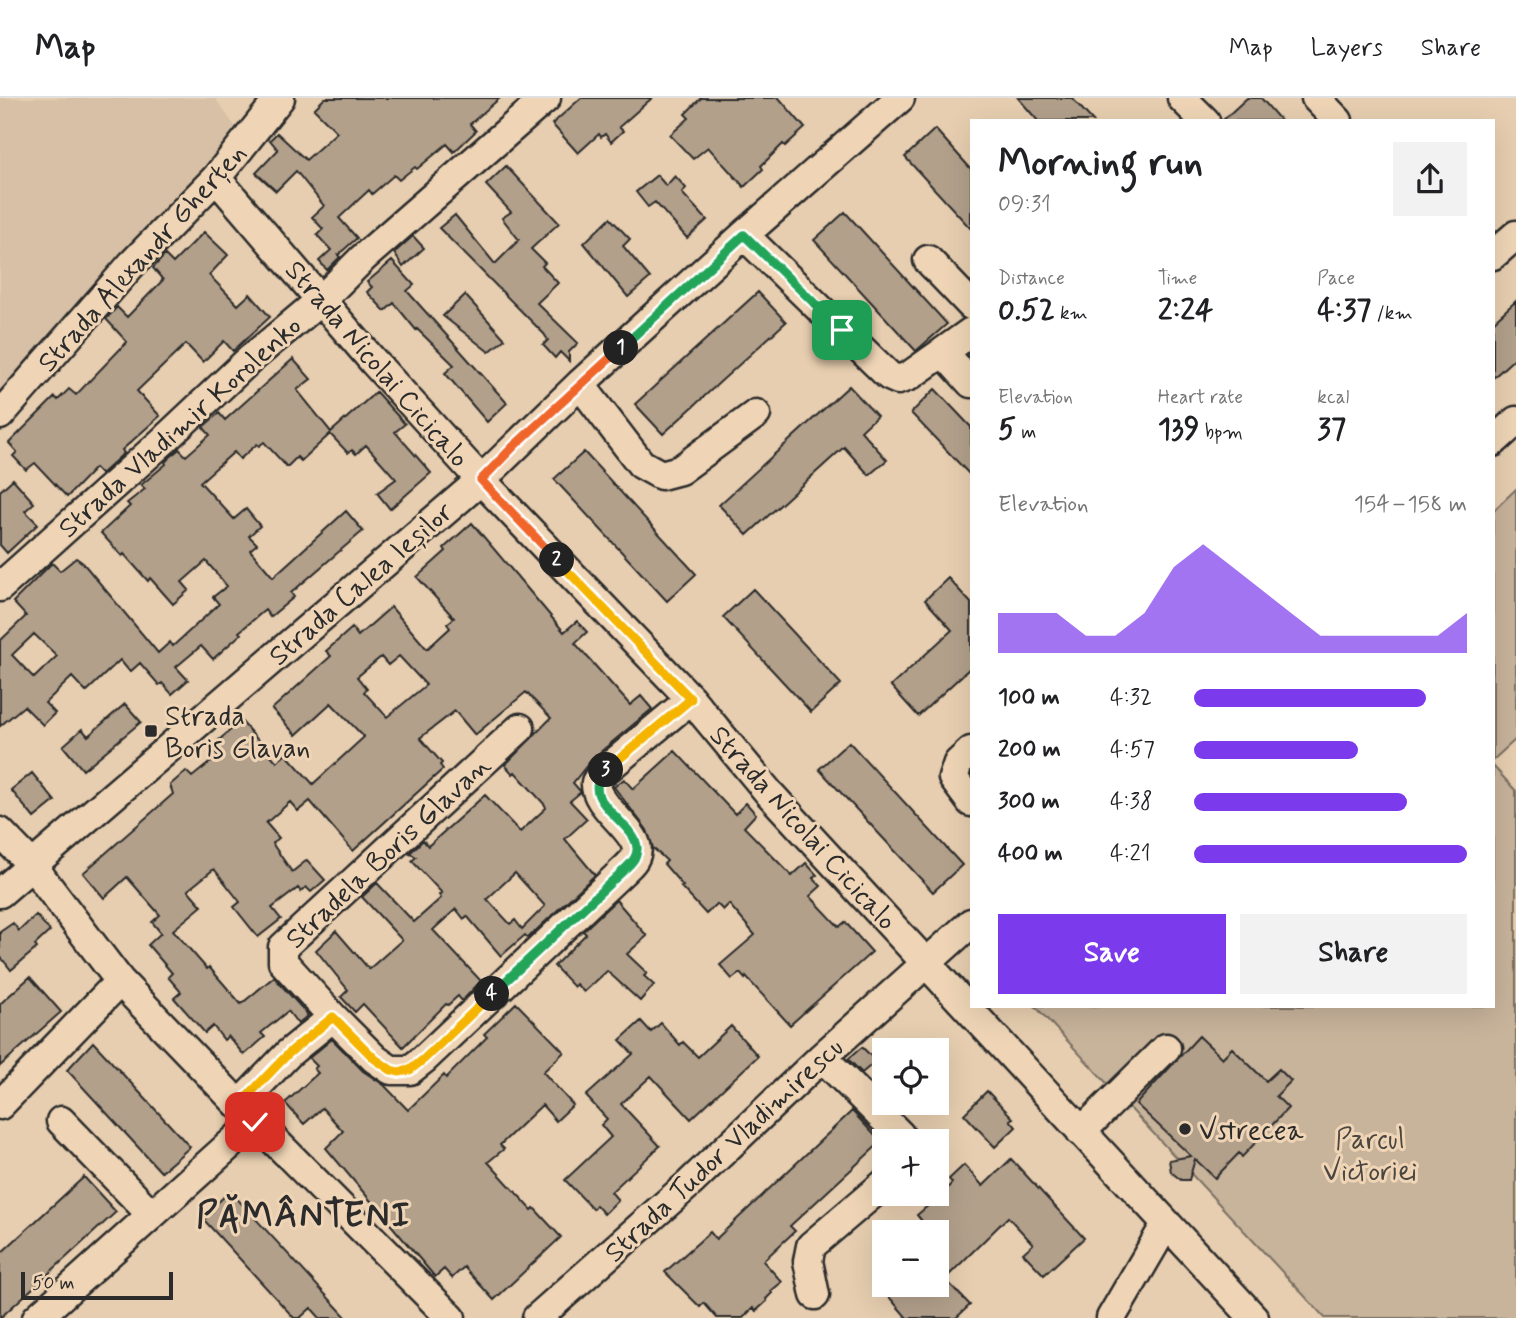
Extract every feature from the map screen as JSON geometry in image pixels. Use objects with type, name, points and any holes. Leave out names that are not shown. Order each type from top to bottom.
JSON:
[{"type":"street","name":"Strada Alexandr Gherțen","points":[[0,415],[132,264],[216,178],[281,98]]},
{"type":"street","name":"Strada Vladimir Korolenko","points":[[0,587],[248,361],[321,300],[363,258],[546,98]]},
{"type":"street","name":"Strada Calea Ieșilor","points":[[0,892],[481,480],[580,384],[900,98]]},
{"type":"street","points":[[1182,98],[1203,119]]},
{"type":"street","points":[[1316,98],[1336,119]]},
{"type":"street","name":"Strada Nicolai Cicicalo","points":[[216,178],[481,480],[691,699],[769,793],[1254,1318]]},
{"type":"street","points":[[744,235],[889,376],[898,380],[909,376],[970,333]]},
{"type":"street","points":[[1495,253],[1516,235]]},
{"type":"street","points":[[928,260],[970,303]]},
{"type":"street","points":[[943,352],[970,382]]},
{"type":"street","points":[[580,384],[641,464],[661,475],[680,470],[756,414]]},
{"type":"street","points":[[1495,440],[1516,421]]},
{"type":"street","name":"Stradela Boris Glavan","points":[[520,728],[283,947],[283,962],[375,1059],[391,1070],[410,1070],[424,1059],[636,856],[637,848],[633,838],[599,797],[596,782],[603,772],[691,699]]},
{"type":"street","points":[[970,752],[958,763],[953,778],[970,801]]},
{"type":"street","points":[[0,832],[32,864],[120,981],[451,1318]]},
{"type":"street","name":"Strada Tudor Vladimirescu","points":[[537,1318],[690,1183],[822,1057],[970,924]]},
{"type":"street","points":[[0,1105],[120,981]]},
{"type":"street","points":[[37,1318],[151,1214],[247,1113],[289,1053],[333,1017]]},
{"type":"street","points":[[1082,1132],[1166,1048]]},
{"type":"street","points":[[822,1057],[894,1129]]},
{"type":"street","points":[[61,1121],[151,1214]]},
{"type":"street","points":[[815,1295],[808,1261],[811,1246],[872,1194]]},
{"type":"street","points":[[1111,1318],[1166,1224]]},
{"type":"shaded area","points":[[0,98],[215,98],[237,129],[0,394]]},
{"type":"green space","points":[[1516,489],[1516,739],[1495,758],[1495,509]]},
{"type":"green space","name":"Parcul Victoriei","points":[[1495,768],[1516,791],[1516,1318],[1325,1318],[1037,1008],[1495,1008]]},
{"type":"building","points":[[325,98],[500,98],[470,124],[476,131],[454,152],[447,144],[399,180],[394,175],[372,194],[369,190],[339,218],[357,238],[338,255],[340,257],[327,270],[319,261],[331,250],[317,235],[323,229],[312,217],[324,206],[296,171],[276,191],[256,173],[278,150],[270,140],[277,133],[306,160],[337,132],[314,109]]},
{"type":"building","points":[[581,98],[652,98],[619,127],[623,131],[611,142],[605,134],[601,137],[599,134],[578,153],[552,124]]},
{"type":"building","points":[[701,98],[779,98],[805,128],[785,146],[783,144],[744,187],[708,147],[693,159],[670,135],[689,118],[685,114]]},
{"type":"building","points":[[1018,98],[1072,98],[1091,119],[1036,119]]},
{"type":"building","points":[[1247,98],[1261,98],[1279,119],[1224,119]]},
{"type":"building","points":[[935,129],[970,168],[970,228],[905,157]]},
{"type":"building","points":[[506,166],[559,223],[531,249],[545,263],[542,266],[558,283],[537,303],[578,343],[569,352],[569,361],[560,352],[555,358],[543,345],[548,340],[544,334],[439,228],[455,215],[495,264],[519,240],[502,218],[511,212],[486,185]]},
{"type":"building","points":[[657,175],[666,186],[675,176],[686,188],[682,193],[707,220],[687,238],[655,202],[648,207],[636,192]]},
{"type":"building","points":[[845,212],[947,324],[916,351],[814,240]]},
{"type":"building","points":[[610,218],[630,239],[623,246],[650,278],[628,297],[584,243]]},
{"type":"building","points":[[204,232],[228,255],[209,275],[238,305],[250,294],[270,317],[233,351],[224,341],[203,362],[186,344],[137,391],[160,416],[122,450],[124,453],[101,474],[95,468],[67,497],[35,463],[26,470],[13,456],[17,452],[9,443],[55,397],[58,400],[69,389],[76,395],[127,342],[106,319],[117,307],[127,317],[163,280],[153,268],[165,255],[173,263]]},
{"type":"building","points":[[413,236],[424,248],[403,267],[394,253]]},
{"type":"building","points":[[392,261],[414,285],[407,291],[507,403],[487,422],[445,373],[454,365],[416,330],[394,303],[385,311],[367,292],[372,287],[367,282]]},
{"type":"building","points":[[758,292],[786,322],[663,434],[635,404]]},
{"type":"building","points":[[465,295],[505,339],[489,352],[443,316]]},
{"type":"building","points":[[1516,301],[1516,357],[1495,376],[1495,320]]},
{"type":"building","points":[[293,359],[311,379],[297,390],[331,432],[376,392],[405,424],[395,432],[431,473],[390,509],[377,493],[396,479],[366,445],[356,454],[352,450],[348,453],[330,434],[301,461],[297,457],[287,467],[264,442],[259,446],[257,444],[240,459],[234,452],[200,482],[234,519],[246,509],[260,526],[249,536],[257,544],[250,550],[273,577],[346,511],[363,531],[291,593],[294,597],[270,617],[265,610],[213,659],[201,646],[176,667],[188,680],[172,694],[162,683],[159,685],[140,663],[130,672],[120,660],[86,692],[72,677],[45,703],[55,713],[43,725],[24,706],[0,726],[0,641],[26,616],[13,602],[52,563],[60,571],[76,558],[83,563],[158,653],[170,642],[173,646],[219,604],[213,597],[227,586],[206,561],[182,582],[189,590],[173,604],[150,578],[148,581],[101,533],[130,506],[127,503],[145,489],[141,485],[179,449],[186,456],[210,435],[203,427],[219,413],[225,420]],"holes":[[[34,634],[57,656],[34,678],[12,655]]]},
{"type":"building","points":[[849,386],[877,416],[861,431],[887,460],[869,475],[844,447],[747,535],[719,505]]},
{"type":"building","points":[[935,389],[970,426],[970,475],[911,413]]},
{"type":"building","points":[[584,452],[696,574],[667,601],[554,479]]},
{"type":"building","points":[[13,479],[34,503],[25,511],[38,524],[7,553],[0,545],[0,491]]},
{"type":"building","points":[[472,523],[564,632],[577,621],[587,632],[575,643],[630,705],[641,696],[652,709],[592,759],[573,783],[581,792],[570,801],[587,819],[565,839],[595,875],[528,938],[525,935],[501,956],[467,916],[464,919],[456,909],[433,930],[481,981],[462,1001],[458,996],[446,1004],[403,1047],[363,1004],[355,1012],[341,997],[348,990],[316,950],[336,931],[369,969],[402,940],[362,897],[377,883],[414,922],[441,898],[439,895],[442,893],[412,861],[416,857],[410,853],[423,840],[428,846],[485,795],[520,832],[546,808],[515,772],[513,774],[505,765],[551,718],[526,692],[475,735],[455,711],[420,738],[442,763],[440,765],[443,769],[353,851],[310,801],[298,811],[290,802],[266,823],[279,838],[273,843],[274,846],[292,872],[307,860],[325,880],[311,892],[306,887],[301,892],[298,888],[272,908],[281,919],[258,937],[234,907],[240,902],[214,869],[188,890],[202,906],[173,930],[207,969],[209,967],[241,1004],[274,977],[308,1015],[298,1024],[288,1011],[261,1033],[265,1037],[244,1055],[228,1036],[224,1040],[213,1026],[205,1033],[174,998],[181,992],[168,977],[172,973],[148,945],[161,933],[152,922],[160,915],[127,877],[104,898],[83,873],[173,794],[170,785],[186,771],[192,777],[218,756],[211,747],[241,721],[277,762],[286,754],[313,784],[364,737],[331,703],[296,735],[272,709],[331,656],[326,651],[352,628],[358,636],[391,607],[427,649],[450,628],[447,624],[454,618],[417,577],[446,551],[444,548]],"holes":[[[399,656],[426,685],[387,717],[364,692],[367,689],[357,677],[381,657],[388,665]],[[515,873],[545,906],[522,929],[515,920],[510,924],[487,899]]]},
{"type":"building","points":[[948,578],[970,602],[970,668],[918,716],[891,686],[952,630],[925,600]]},
{"type":"building","points":[[753,589],[841,684],[811,712],[723,617]]},
{"type":"building","points":[[125,704],[141,722],[83,770],[63,746],[82,729],[88,736]]},
{"type":"building","points":[[849,742],[962,865],[933,892],[819,769]]},
{"type":"building","points":[[675,751],[735,814],[746,803],[756,814],[744,827],[792,876],[806,863],[817,875],[813,878],[821,886],[810,896],[839,927],[845,922],[872,952],[790,1025],[746,977],[745,979],[740,973],[732,979],[720,965],[755,935],[729,904],[723,910],[717,904],[706,914],[664,864],[667,861],[653,848],[647,830],[614,787],[624,779],[633,789]]},
{"type":"building","points":[[32,773],[55,801],[34,818],[11,790]]},
{"type":"building","points":[[616,900],[647,936],[627,954],[647,973],[644,976],[654,985],[640,1001],[607,971],[584,992],[576,984],[574,987],[554,966],[586,934],[583,931]]},
{"type":"building","points":[[36,915],[50,931],[35,945],[37,948],[11,970],[0,956],[0,932],[13,923],[19,931]]},
{"type":"building","points":[[30,977],[61,1012],[0,1066],[0,1004]]},
{"type":"building","points":[[516,1003],[564,1052],[543,1072],[573,1105],[556,1121],[542,1105],[500,1145],[504,1149],[488,1162],[561,1237],[494,1300],[464,1267],[452,1278],[444,1269],[435,1277],[326,1148],[343,1131],[322,1108],[304,1124],[285,1103],[318,1073],[314,1069],[317,1066],[309,1058],[332,1039],[363,1071],[384,1085],[408,1110],[444,1075],[446,1078],[487,1037],[484,1034]]},
{"type":"building","points":[[641,1021],[651,1032],[661,1023],[680,1045],[683,1042],[698,1057],[731,1026],[758,1056],[691,1119],[651,1076],[621,1104],[660,1146],[611,1192],[618,1200],[604,1214],[596,1205],[593,1209],[565,1180],[611,1137],[601,1125],[607,1119],[586,1096],[633,1054],[620,1040]]},
{"type":"building","points":[[1199,1036],[1222,1058],[1232,1048],[1266,1081],[1279,1069],[1291,1081],[1276,1096],[1288,1108],[1242,1157],[1239,1153],[1215,1178],[1195,1159],[1189,1180],[1181,1180],[1171,1172],[1169,1160],[1191,1156],[1136,1104]]},
{"type":"building","points":[[93,1042],[190,1147],[161,1172],[67,1070]]},
{"type":"building","points":[[862,1047],[872,1057],[872,1064],[862,1073],[848,1059]]},
{"type":"building","points":[[987,1091],[1013,1118],[1010,1120],[1016,1127],[995,1147],[964,1114]]},
{"type":"building","points":[[852,1111],[872,1132],[872,1150],[790,1226],[795,1231],[763,1261],[782,1282],[771,1291],[767,1301],[756,1311],[753,1308],[743,1318],[717,1318],[704,1303],[700,1307],[665,1272],[710,1232],[716,1239]]},
{"type":"building","points":[[1011,1159],[1084,1238],[1044,1275],[1023,1253],[1033,1244],[1008,1217],[949,1275],[949,1220],[921,1220],[917,1215],[928,1206],[949,1206],[949,1186],[952,1183],[949,1179],[964,1165],[983,1186]]},
{"type":"building","points":[[84,1177],[116,1212],[0,1318],[0,1254]]},
{"type":"building","points":[[230,1191],[347,1318],[320,1318],[311,1308],[300,1318],[294,1318],[204,1220],[212,1212],[210,1210]]},
{"type":"building","points":[[949,1283],[970,1305],[956,1318],[907,1318],[889,1297],[949,1297]]},
{"type":"place","name":"Strada Boris Glavan","points":[[151,731]]},
{"type":"place","name":"Vstrecea","points":[[1185,1129]]},
{"type":"district","name":"PĂMÂNTENI","points":[[304,1214]]},
{"type":"route","points":[[255,1122],[239,1105],[289,1053],[333,1017],[375,1059],[391,1070],[410,1070],[636,856],[637,848],[633,838],[599,797],[596,782],[603,772],[691,699],[481,480],[580,384],[744,235],[842,330]]}]
